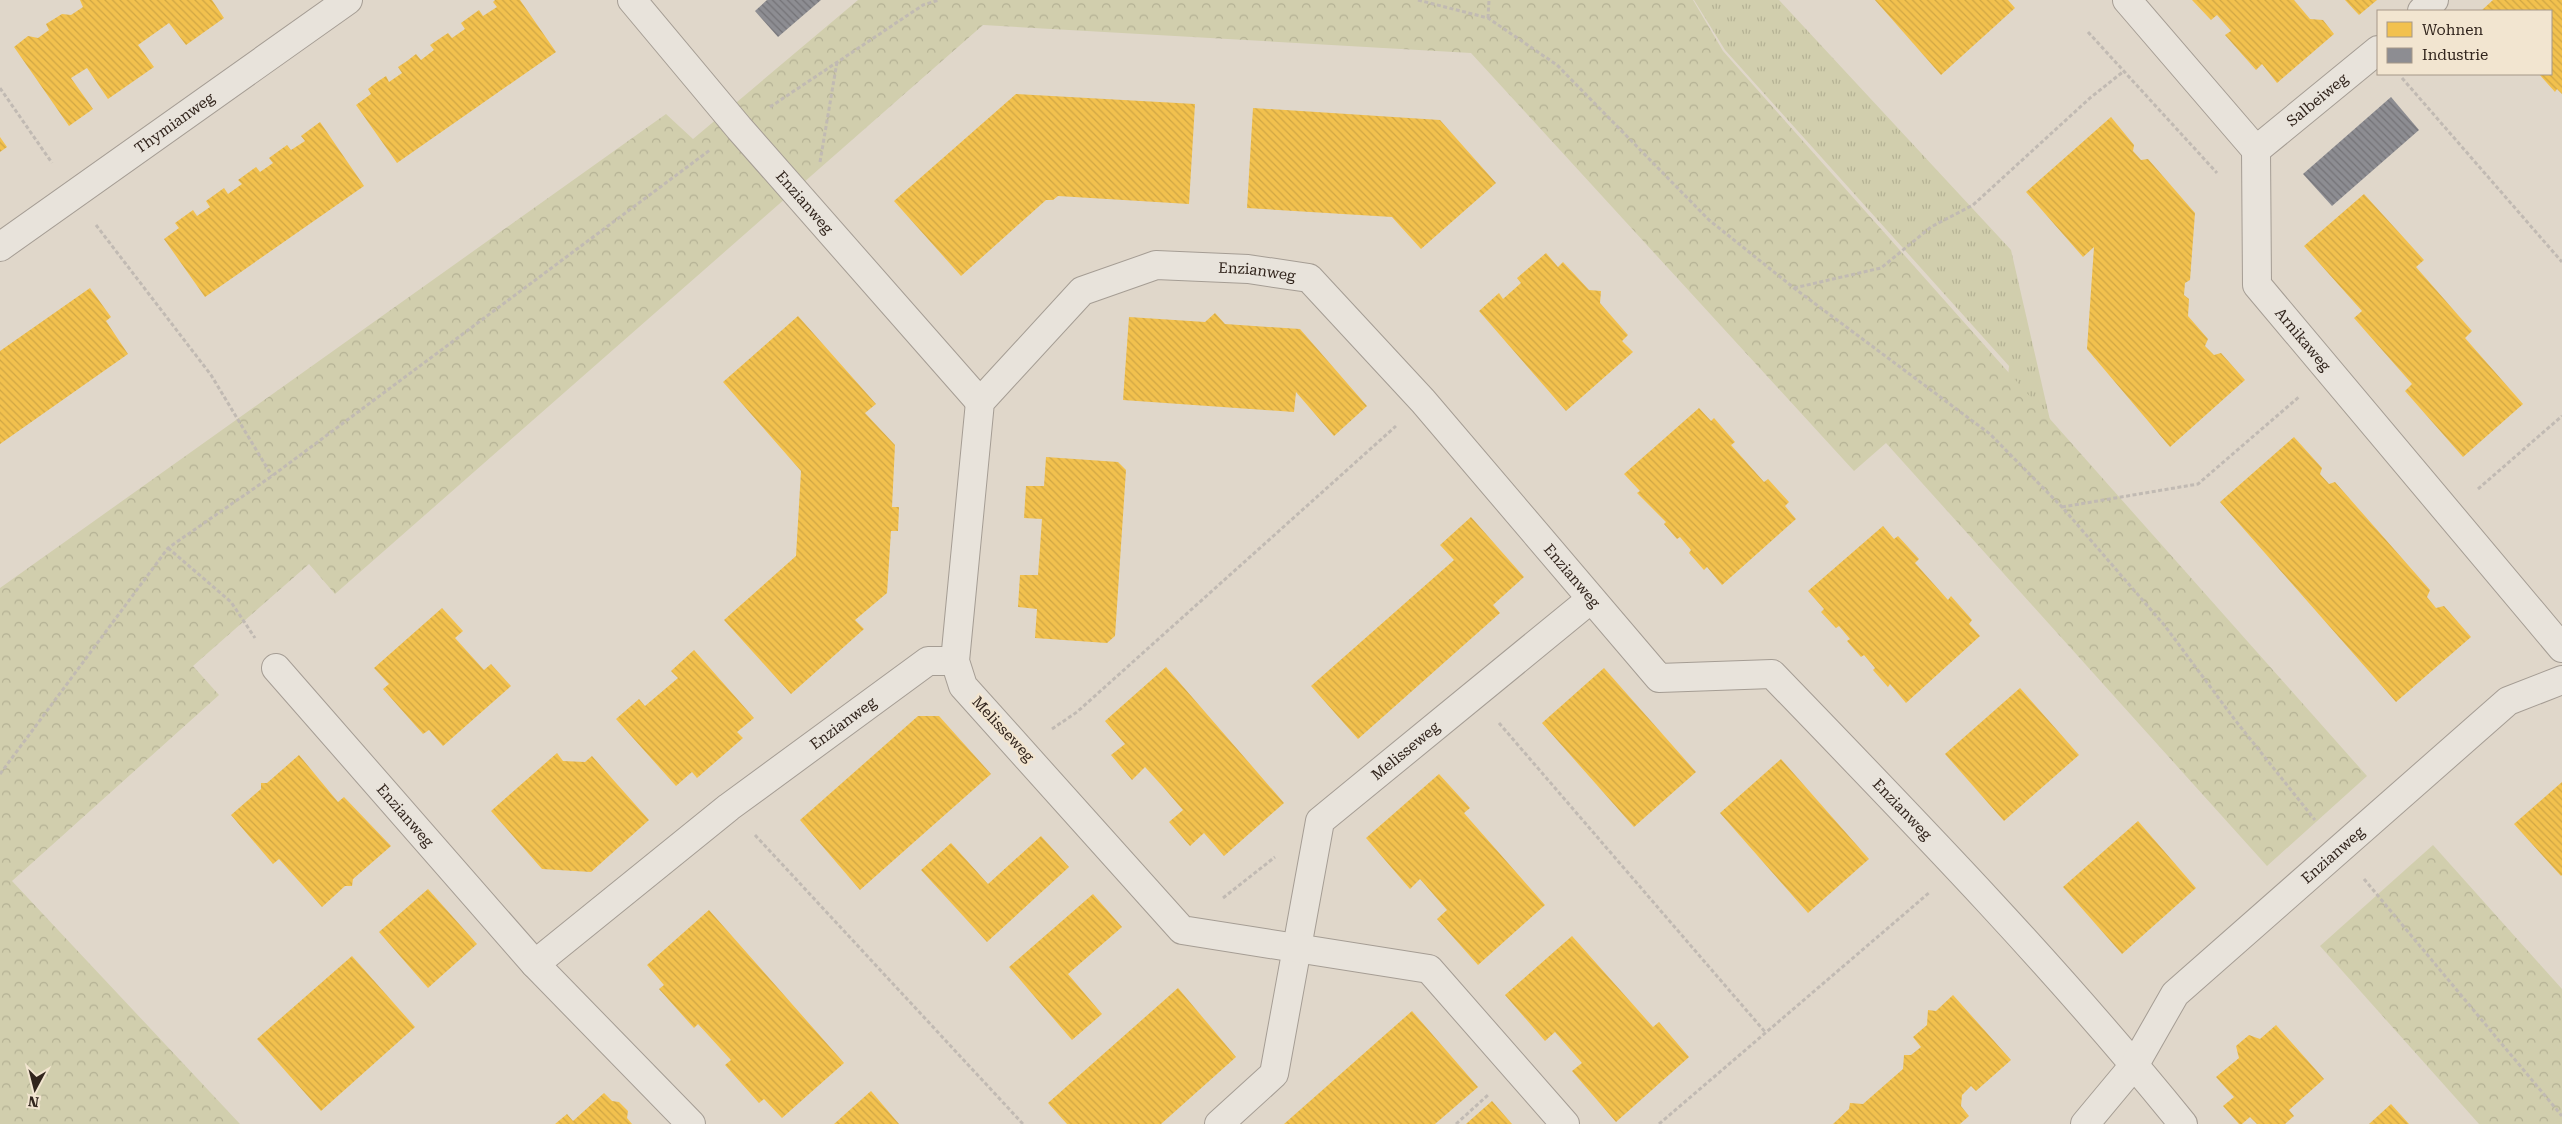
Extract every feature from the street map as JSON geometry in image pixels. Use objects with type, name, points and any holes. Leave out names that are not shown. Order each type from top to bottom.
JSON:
[{"type":"street","name":"Thymianweg","points":[[0,247],[348,0]]},
{"type":"street","name":"Enzianweg","points":[[632,0],[739,128],[980,402],[1082,291],[1156,265],[1248,269],[1309,278],[1423,401],[1660,678],[1772,674],[1958,867],[2135,1064],[2183,1124]]},
{"type":"street","points":[[2127,0],[2256,150]]},
{"type":"street","points":[[2423,10],[2434,0]]},
{"type":"street","name":"Salbeiweg","points":[[2256,150],[2377,51]]},
{"type":"street","name":"Arnikaweg","points":[[2256,150],[2257,286],[2562,648]]},
{"type":"street","points":[[955,661],[980,402]]},
{"type":"street","name":"Melisseweg","points":[[1320,821],[1591,599]]},
{"type":"street","name":"Enzianweg","points":[[535,964],[729,807],[928,661],[955,661]]},
{"type":"street","name":"Melisseweg","points":[[955,661],[963,686],[1022,749],[1182,930]]},
{"type":"street","name":"Enzianweg","points":[[276,668],[535,964],[691,1124]]},
{"type":"street","name":"Enzianweg","points":[[2085,1124],[2135,1064],[2175,994],[2339,852],[2508,701],[2562,680]]},
{"type":"street","points":[[1219,1124],[1274,1074],[1320,821]]},
{"type":"street","points":[[1182,930],[1429,969],[1564,1124]]},
{"type":"path","points":[[0,774],[168,548],[272,476],[739,128],[923,5],[939,0]]},
{"type":"path","points":[[1418,0],[1488,18],[1558,65],[1709,220],[1794,288],[1990,434],[2062,507],[2165,626],[2235,720],[2339,852],[2562,1116]]},
{"type":"path","points":[[1488,18],[1489,0]]},
{"type":"path","points":[[2088,32],[2257,216]]},
{"type":"path","points":[[793,190],[819,166],[837,62]]},
{"type":"path","points":[[1794,288],[1881,268],[1931,228],[1973,205],[2090,98],[2124,71]]},
{"type":"path","points":[[2399,75],[2562,262]]},
{"type":"path","points":[[0,88],[55,168],[76,193],[101,234],[211,375],[272,476]]},
{"type":"path","points":[[2062,507],[2198,484],[2329,371]]},
{"type":"path","points":[[1022,749],[1076,712],[1423,401]]},
{"type":"path","points":[[2449,514],[2562,416]]},
{"type":"path","points":[[168,548],[231,602],[276,668]]},
{"type":"path","points":[[1475,695],[1766,1033]]},
{"type":"path","points":[[729,807],[1023,1124]]},
{"type":"path","points":[[1182,930],[1320,821]]},
{"type":"path","points":[[1659,1124],[1958,867]]},
{"type":"path","points":[[1456,1124],[1516,1069]]},
{"type":"green space","points":[[858,0],[1693,0],[1723,51],[2367,776],[2267,866],[1886,443],[1854,471],[1471,53],[983,25],[335,594],[309,564],[193,666],[219,695],[12,881],[240,1124],[0,1124],[0,588],[666,114],[693,139]]},
{"type":"green space","points":[[1694,0],[1779,0],[2011,250],[2050,420],[2005,407],[2009,366],[1725,50]]},
{"type":"green space","points":[[2433,845],[2562,989],[2562,1124],[2479,1124],[2320,946]]},
{"type":"building: Wohnen","points":[[80,0],[212,0],[224,18],[186,45],[169,23],[138,45],[154,67],[108,99],[87,68],[71,78],[93,109],[69,126],[14,47],[28,36],[38,38],[49,30],[46,24],[62,14],[71,15],[83,7]]},
{"type":"building: Wohnen","points":[[495,0],[520,0],[556,52],[397,163],[356,105],[371,94],[368,89],[377,82],[386,76],[389,82],[402,73],[398,67],[416,54],[421,60],[434,50],[430,45],[448,33],[452,38],[465,29],[461,23],[479,10],[483,16],[497,7],[493,2]]},
{"type":"building: Wohnen","points":[[1875,0],[2008,0],[2015,8],[1941,75]]},
{"type":"building: Wohnen","points":[[2192,0],[2294,0],[2310,19],[2323,20],[2334,34],[2277,83],[2262,64],[2256,70],[2225,35],[2231,31],[2217,15],[2211,20]]},
{"type":"building: Wohnen","points":[[2345,0],[2377,0],[2359,15]]},
{"type":"building: Wohnen","points":[[2493,0],[2562,0],[2562,94],[2557,89],[2555,92],[2540,75],[2552,75],[2552,10],[2482,10]]},
{"type":"building: Wohnen","points":[[1016,94],[1195,104],[1189,204],[1058,196],[1053,200],[1046,200],[961,276],[894,201]]},
{"type":"building: Wohnen","points":[[1253,108],[1440,120],[1496,183],[1421,249],[1392,217],[1247,208]]},
{"type":"building: Wohnen","points":[[2111,117],[2134,145],[2133,151],[2141,160],[2148,159],[2195,213],[2190,280],[2185,283],[2184,295],[2189,299],[2188,316],[2208,339],[2205,346],[2214,355],[2221,353],[2245,380],[2170,447],[2087,349],[2094,247],[2083,257],[2026,192]]},
{"type":"building: Wohnen","points":[[320,122],[364,186],[205,297],[164,239],[179,228],[175,223],[193,210],[197,216],[210,207],[206,201],[224,188],[228,194],[242,184],[238,180],[256,167],[260,172],[273,163],[269,158],[287,145],[291,150],[305,141],[301,136]]},
{"type":"building: Wohnen","points":[[0,137],[7,147],[0,152]]},
{"type":"building: Wohnen","points":[[2364,194],[2424,260],[2416,267],[2472,331],[2465,338],[2523,404],[2463,457],[2405,391],[2412,384],[2354,318],[2362,311],[2304,246]]},
{"type":"building: Wohnen","points":[[1546,253],[1558,267],[1563,262],[1589,290],[1601,291],[1600,303],[1628,335],[1622,341],[1633,352],[1566,411],[1479,311],[1499,293],[1503,299],[1521,283],[1517,278]]},
{"type":"building: Wohnen","points":[[90,288],[111,317],[106,321],[128,354],[0,444],[0,351]]},
{"type":"building: Wohnen","points":[[1215,313],[1225,324],[1300,329],[1367,406],[1334,436],[1296,392],[1294,412],[1123,400],[1129,317],[1205,322]]},
{"type":"building: Wohnen","points":[[798,316],[876,404],[865,413],[895,445],[892,507],[899,507],[898,531],[891,531],[887,593],[855,620],[864,629],[791,694],[724,620],[796,556],[801,471],[723,382]]},
{"type":"building: Wohnen","points":[[1699,408],[1711,421],[1714,418],[1735,442],[1731,445],[1764,482],[1768,479],[1789,502],[1785,506],[1796,519],[1722,585],[1707,567],[1704,570],[1689,553],[1691,550],[1680,537],[1677,539],[1664,524],[1666,522],[1637,493],[1640,491],[1624,474]]},
{"type":"building: Wohnen","points":[[2294,437],[2322,468],[2320,474],[2329,484],[2335,482],[2430,590],[2427,597],[2436,608],[2444,606],[2471,637],[2396,702],[2220,502]]},
{"type":"building: Wohnen","points":[[1046,457],[1118,462],[1126,470],[1115,636],[1107,643],[1035,638],[1037,609],[1018,607],[1020,575],[1038,575],[1042,519],[1024,518],[1026,486],[1044,486]]},
{"type":"building: Wohnen","points":[[1471,517],[1524,577],[1493,605],[1500,613],[1358,739],[1311,686],[1454,560],[1440,545]]},
{"type":"building: Wohnen","points":[[1883,526],[1894,539],[1898,536],[1919,559],[1915,563],[1948,600],[1951,596],[1972,620],[1969,624],[1980,636],[1906,703],[1890,684],[1888,687],[1873,670],[1875,668],[1864,655],[1861,657],[1847,641],[1850,639],[1839,626],[1836,628],[1821,612],[1824,609],[1808,591]]},
{"type":"building: Wohnen","points":[[442,608],[463,631],[455,638],[484,670],[491,664],[511,686],[443,746],[429,730],[423,734],[383,689],[389,684],[374,668]]},
{"type":"building: Wohnen","points":[[694,650],[754,718],[737,732],[743,738],[697,778],[692,772],[676,786],[616,719],[639,699],[645,706],[678,678],[671,671]]},
{"type":"building: Wohnen","points":[[1166,667],[1284,803],[1224,856],[1204,833],[1190,846],[1169,822],[1183,810],[1164,788],[1145,767],[1132,780],[1111,755],[1125,744],[1105,721]]},
{"type":"building: Wohnen","points":[[1604,668],[1696,772],[1634,827],[1542,723]]},
{"type":"building: Wohnen","points":[[2020,688],[2079,755],[2004,821],[1945,754]]},
{"type":"building: Wohnen","points":[[918,716],[939,716],[991,774],[860,890],[800,820]]},
{"type":"building: Wohnen","points":[[557,753],[563,761],[585,762],[592,756],[649,820],[591,872],[542,869],[491,811]]},
{"type":"building: Wohnen","points":[[299,755],[338,802],[344,797],[391,846],[353,879],[352,886],[345,886],[322,907],[279,859],[273,864],[231,815],[261,789],[261,783],[267,783]]},
{"type":"building: Wohnen","points":[[1781,759],[1869,859],[1808,913],[1720,813]]},
{"type":"building: Wohnen","points":[[1439,774],[1470,808],[1464,813],[1545,905],[1478,965],[1437,919],[1447,910],[1420,879],[1410,889],[1366,838]]},
{"type":"building: Wohnen","points":[[2562,782],[2562,875],[2561,876],[2514,824]]},
{"type":"building: Wohnen","points":[[2138,821],[2196,888],[2122,954],[2063,887]]},
{"type":"building: Wohnen","points":[[1041,836],[1069,867],[987,942],[921,870],[951,843],[988,884]]},
{"type":"building: Wohnen","points":[[428,889],[477,944],[428,988],[379,932]]},
{"type":"building: Wohnen","points":[[1093,894],[1122,927],[1068,974],[1102,1014],[1072,1040],[1009,967]]},
{"type":"building: Wohnen","points":[[709,910],[844,1063],[782,1118],[764,1099],[759,1103],[725,1065],[731,1060],[698,1024],[694,1028],[659,989],[664,985],[647,965]]},
{"type":"building: Wohnen","points":[[1572,936],[1653,1027],[1659,1022],[1689,1057],[1616,1122],[1572,1071],[1582,1063],[1555,1032],[1545,1041],[1505,995]]},
{"type":"building: Wohnen","points":[[352,956],[415,1027],[321,1111],[257,1039]]},
{"type":"building: Wohnen","points":[[1178,988],[1236,1057],[1161,1124],[1067,1124],[1048,1103]]},
{"type":"building: Wohnen","points":[[1953,995],[2011,1060],[1976,1091],[1971,1086],[1962,1095],[1961,1106],[1969,1116],[1960,1124],[1833,1124],[1849,1109],[1850,1103],[1863,1104],[1903,1069],[1904,1055],[1911,1055],[1921,1047],[1913,1037],[1927,1025],[1928,1010],[1936,1011]]},
{"type":"building: Wohnen","points":[[1412,1011],[1478,1087],[1435,1124],[1284,1124]]},
{"type":"building: Wohnen","points":[[2276,1025],[2324,1079],[2289,1110],[2294,1116],[2285,1124],[2257,1124],[2250,1117],[2242,1124],[2239,1124],[2223,1106],[2234,1097],[2216,1077],[2239,1058],[2236,1046],[2249,1035],[2260,1039]]},
{"type":"building: Wohnen","points":[[871,1091],[899,1124],[834,1124]]},
{"type":"building: Wohnen","points":[[604,1093],[612,1101],[619,1102],[628,1111],[627,1118],[632,1124],[555,1124],[567,1114],[573,1121]]},
{"type":"building: Wohnen","points":[[1492,1101],[1512,1124],[1466,1124]]},
{"type":"building: Wohnen","points":[[2391,1104],[2409,1124],[2369,1124]]},
{"type":"building: Industrie","points":[[767,0],[821,0],[778,37],[755,11]]},
{"type":"building: Industrie","points":[[2391,97],[2419,130],[2332,206],[2303,174]]}]
